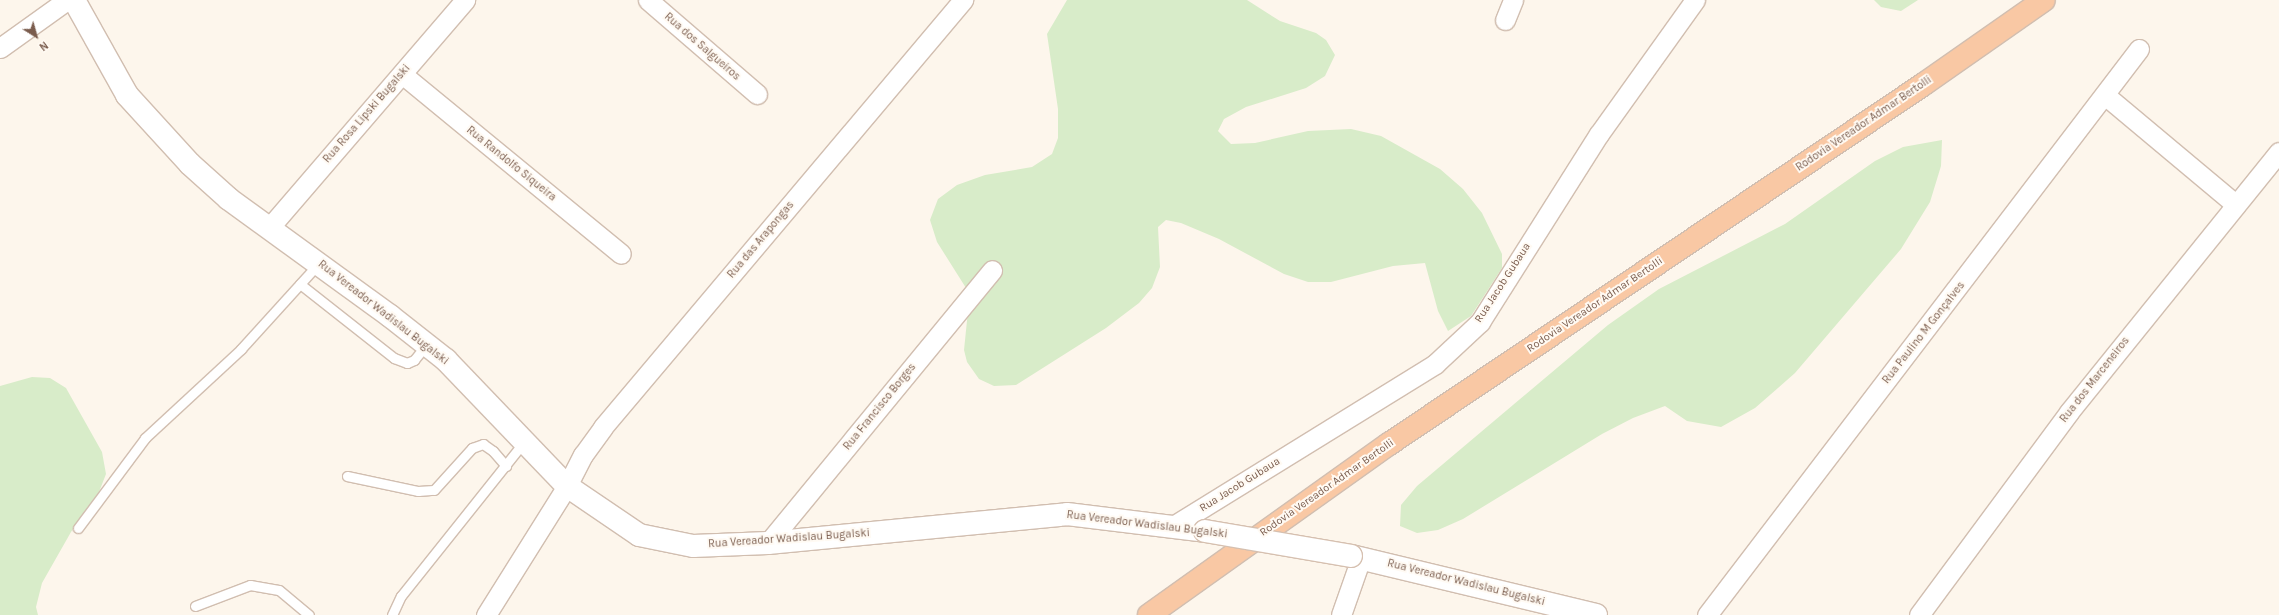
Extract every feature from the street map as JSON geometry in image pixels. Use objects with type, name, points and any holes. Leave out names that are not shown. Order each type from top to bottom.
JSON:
[{"type":"highway","name":"Rodovia Vereador Admar Bertolli","points":[[1149,615],[1389,444],[1924,84],[2044,0]]},
{"type":"main road","name":"Rua Vereador Wadislau Bugalski","points":[[74,0],[127,95],[190,164],[229,199],[319,263],[446,360],[567,486],[639,535],[693,546],[768,543],[1067,514],[1173,526],[1356,557],[1596,615]]},
{"type":"street","points":[[0,48],[67,0]]},
{"type":"street","name":"Rua Rosa Lipski Bugalski","points":[[269,228],[465,0]]},
{"type":"street","name":"Rua dos Salgueiros","points":[[648,0],[757,94]]},
{"type":"street","name":"Rua das Arapongas","points":[[486,615],[567,486],[583,454],[603,427],[964,0]]},
{"type":"street","points":[[1505,20],[1513,0]]},
{"type":"street","name":"Rua Jacob Gubaua","points":[[1173,526],[1435,364],[1480,322],[1599,134],[1695,0]]},
{"type":"street","name":"Rua Paulino M Gonçalves","points":[[1707,615],[2106,96],[2139,49]]},
{"type":"street","name":"Rua Randolfo Siqueira","points":[[402,74],[621,254]]},
{"type":"street","points":[[2106,96],[2235,204]]},
{"type":"street","name":"Rua dos Marceneiros","points":[[1919,615],[2069,412],[2235,204],[2279,152]]},
{"type":"street","name":"Rua Francisco Borges","points":[[768,543],[992,270]]},
{"type":"street","points":[[1341,615],[1356,557]]},
{"type":"lane","points":[[78,528],[145,438],[241,349],[319,263]]},
{"type":"lane","points":[[300,284],[394,358],[407,363],[414,360],[426,345]]},
{"type":"lane","points":[[392,615],[401,596],[524,442]]},
{"type":"lane","points":[[347,476],[418,491],[434,490],[472,448],[483,444],[493,451],[506,466]]},
{"type":"lane","points":[[195,606],[250,585],[279,590],[309,615]]},
{"type":"green space","points":[[1067,0],[1247,0],[1280,21],[1316,33],[1326,40],[1335,55],[1325,76],[1306,88],[1246,107],[1224,119],[1218,131],[1231,144],[1255,143],[1308,131],[1351,129],[1381,136],[1440,169],[1463,189],[1482,213],[1502,254],[1502,268],[1471,316],[1448,331],[1438,311],[1425,263],[1393,266],[1331,282],[1308,282],[1284,274],[1219,239],[1181,223],[1166,220],[1158,227],[1160,267],[1152,288],[1139,303],[1106,328],[1016,385],[994,386],[979,379],[967,362],[964,350],[968,311],[966,288],[937,242],[930,220],[938,199],[957,185],[985,175],[1032,167],[1052,154],[1058,138],[1058,109],[1047,34]]},
{"type":"green space","points":[[1874,0],[1918,0],[1901,11],[1881,7]]},
{"type":"green space","points":[[1942,140],[1941,166],[1930,202],[1901,249],[1795,373],[1755,408],[1721,427],[1687,421],[1665,406],[1633,418],[1602,434],[1463,519],[1438,530],[1417,533],[1400,526],[1401,505],[1417,486],[1608,325],[1659,289],[1785,224],[1875,161],[1903,147]]},
{"type":"green space","points":[[32,377],[50,378],[66,388],[102,452],[106,474],[99,492],[71,532],[42,583],[36,607],[38,615],[0,615],[0,386]]}]
